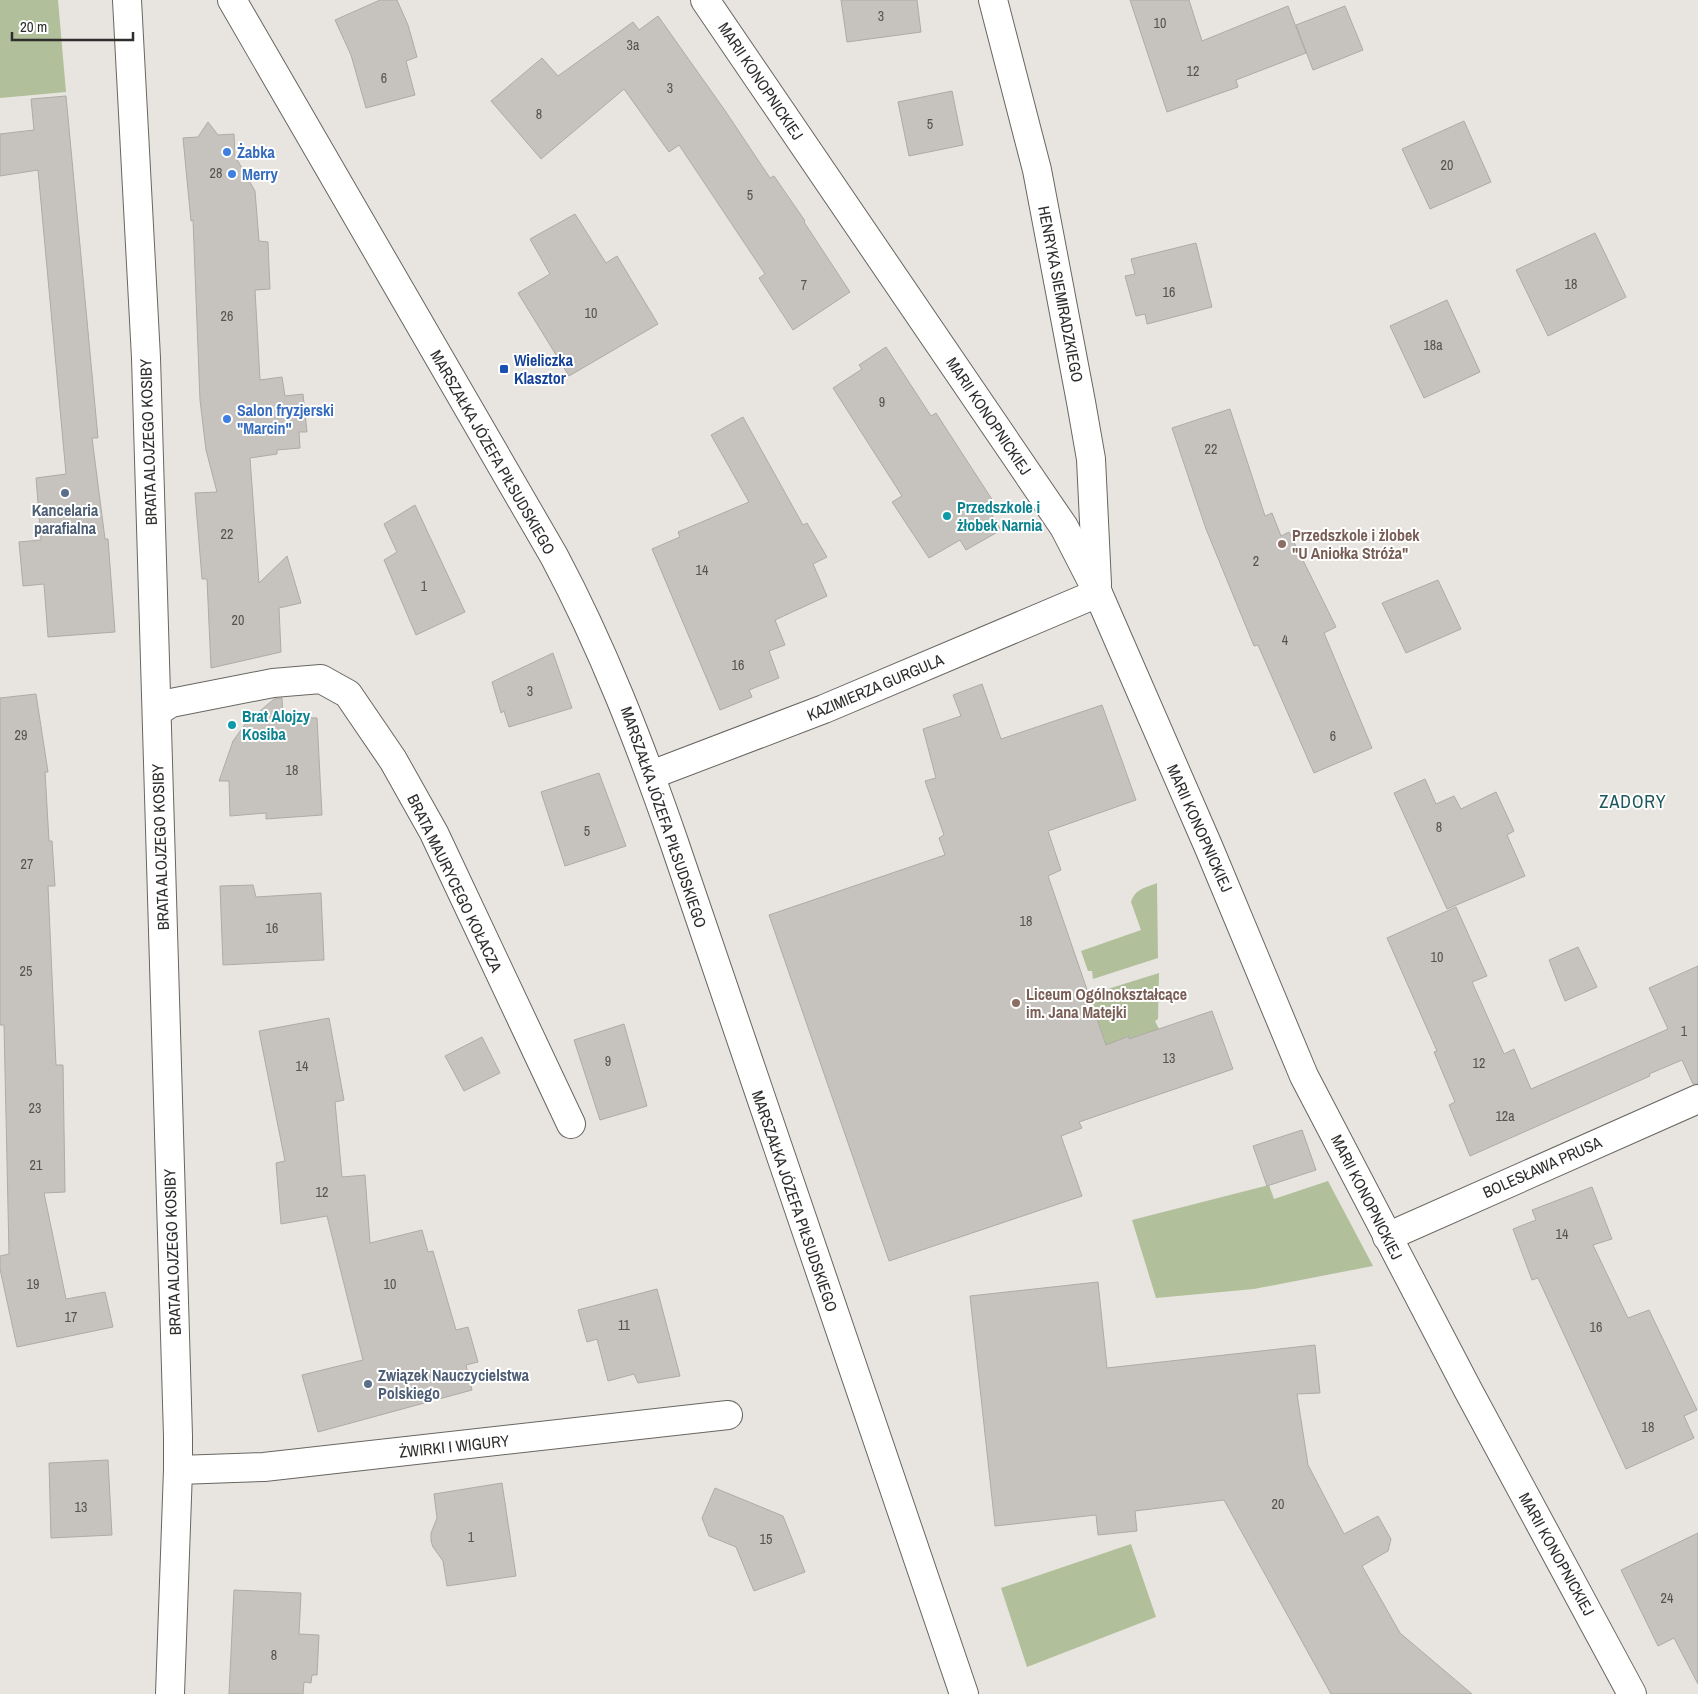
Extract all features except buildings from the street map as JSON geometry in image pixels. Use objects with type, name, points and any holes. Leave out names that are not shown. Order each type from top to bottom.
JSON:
[{"type":"street","name":"BRATA ALOJZEGO KOSIBY","points":[[127,0],[146,348],[178,1470],[170,1694]]},
{"type":"street","name":"MARSZAŁKA JÓZEFA PIŁSUDSKIEGO","points":[[232,0],[558,562],[590,624],[626,709],[651,775],[964,1694]]},
{"type":"street","name":"MARII KONOPNICKIEJ","points":[[705,0],[1064,527],[1098,593],[1209,848],[1304,1076],[1387,1237],[1632,1694]]},
{"type":"street","name":"HENRYKA SIEMIRADZKIEGO","points":[[993,0],[1037,170],[1082,402],[1091,460],[1098,593]]},
{"type":"street","name":"KAZIMIERZA GURGULA","points":[[651,775],[824,709],[1098,593]]},
{"type":"street","name":"BRATA MAURYCEGO KOŁACZA","points":[[156,712],[171,703],[273,683],[321,679],[348,694],[393,760],[434,833],[571,1124]]},
{"type":"street","name":"BOLESŁAWA PRUSA","points":[[1387,1237],[1698,1099]]},
{"type":"street","name":"ŻWIRKI I WIGURY","points":[[178,1470],[264,1467],[728,1416]]},
{"type":"green space","points":[[0,0],[58,0],[66,92],[0,98]]},
{"type":"green space","points":[[1157,883],[1158,958],[1093,979],[1092,971],[1088,971],[1081,951],[1141,930],[1131,902],[1135,894]]},
{"type":"green space","points":[[1159,973],[1158,1019],[1155,1021],[1159,1029],[1129,1039],[1128,1036],[1123,1038],[1124,1041],[1106,1047],[1090,999],[1099,995],[1098,992]]},
{"type":"green space","points":[[1328,1181],[1373,1266],[1254,1289],[1156,1298],[1132,1220],[1269,1185],[1274,1199]]},
{"type":"green space","points":[[1131,1544],[1156,1617],[1027,1667],[1001,1588]]},
{"type":"place","name":"Żabka","points":[[227,152]]},
{"type":"place","name":"Merry","points":[[232,174]]},
{"type":"place","name":"Wieliczka Klasztor","points":[[504,369]]},
{"type":"place","name":"Salon fryzjerski \"Marcin\"","points":[[227,419]]},
{"type":"place","name":"Kancelaria parafialna","points":[[65,493]]},
{"type":"place","name":"Przedszkole i żłobek Narnia","points":[[947,516]]},
{"type":"place","name":"Przedszkole i żlobek \"U Aniołka Stróża\"","points":[[1282,544]]},
{"type":"place","name":"Brat Alojzy Kosiba","points":[[232,725]]},
{"type":"place","name":"Liceum Ogólnokształcące im. Jana Matejki","points":[[1016,1003]]},
{"type":"place","name":"Związek Nauczycielstwa Polskiego","points":[[368,1384]]},
{"type":"district","name":"ZADORY","points":[[1633,801]]}]
